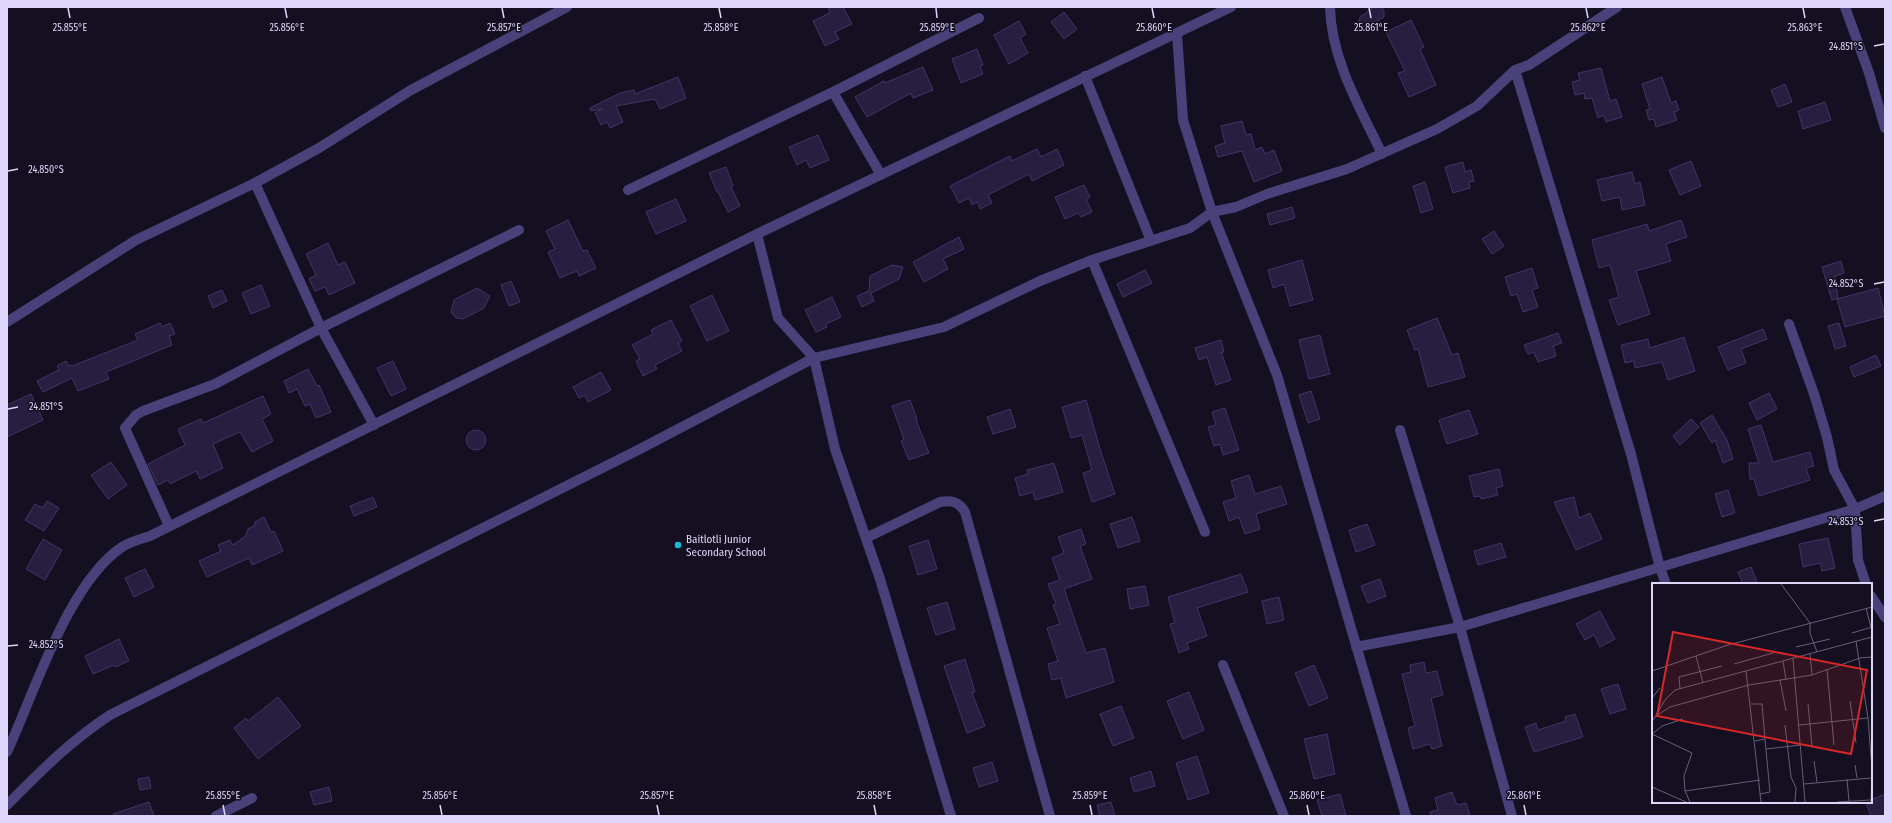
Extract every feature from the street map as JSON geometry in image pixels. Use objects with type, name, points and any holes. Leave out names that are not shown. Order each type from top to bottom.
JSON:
[{"type":"street","points":[[7,322],[136,240],[256,183],[319,148],[411,90],[567,7]]},
{"type":"street","points":[[7,752],[60,631],[78,597],[100,566],[122,547],[169,526],[374,425],[757,234],[1231,7]]},
{"type":"street","points":[[1330,7],[1330,28],[1334,43],[1352,90],[1382,154]]},
{"type":"street","points":[[7,805],[60,752],[83,733],[110,715],[640,449],[814,358],[944,327],[1040,282],[1092,260],[1190,228],[1212,212],[1236,207],[1268,194],[1347,169],[1382,154],[1437,129],[1476,106],[1515,70],[1530,65],[1617,7]]},
{"type":"street","points":[[1845,7],[1869,73],[1884,122]]},
{"type":"street","points":[[628,190],[832,92],[979,18]]},
{"type":"street","points":[[1177,34],[1183,120],[1212,212],[1276,375],[1406,816]]},
{"type":"street","points":[[1515,70],[1631,454],[1660,568],[1666,583]]},
{"type":"street","points":[[1085,76],[1151,241]]},
{"type":"street","points":[[832,92],[881,175]]},
{"type":"street","points":[[256,183],[321,328],[374,425]]},
{"type":"street","points":[[169,526],[129,440],[125,428],[131,420],[143,411],[215,384],[321,328],[519,230]]},
{"type":"street","points":[[757,234],[778,318],[814,358],[835,449],[880,579],[951,816]]},
{"type":"street","points":[[1092,260],[1205,532]]},
{"type":"street","points":[[1789,324],[1814,394],[1827,437],[1834,470],[1855,509],[1858,560],[1866,583]]},
{"type":"street","points":[[1400,430],[1460,627],[1512,816]]},
{"type":"street","points":[[1356,647],[1460,627],[1855,509],[1885,496]]},
{"type":"street","points":[[866,538],[940,502],[950,500],[960,504],[965,512],[1050,816]]},
{"type":"street","points":[[1872,598],[1885,617]]},
{"type":"street","points":[[1223,665],[1284,816]]},
{"type":"street","points":[[216,816],[252,798]]},
{"type":"building","points":[[828,7],[843,7],[852,24],[835,32],[839,39],[825,46],[813,21],[830,13]]},
{"type":"building","points":[[1374,7],[1380,7],[1384,10],[1384,17],[1368,26],[1363,27],[1358,24],[1360,17]]},
{"type":"building","points":[[1064,12],[1077,29],[1064,39],[1051,22]]},
{"type":"building","points":[[1411,20],[1424,47],[1420,49],[1436,85],[1409,97],[1398,73],[1405,71],[1386,32]]},
{"type":"building","points":[[1019,21],[1026,34],[1020,38],[1028,53],[1009,64],[994,35]]},
{"type":"building","points":[[977,49],[983,65],[980,66],[983,74],[961,83],[952,59]]},
{"type":"building","points":[[923,67],[933,90],[913,98],[911,93],[867,117],[855,97],[884,81],[885,83]]},
{"type":"building","points":[[1601,68],[1610,101],[1616,99],[1622,117],[1606,122],[1604,115],[1598,118],[1592,98],[1585,99],[1584,93],[1575,95],[1572,82],[1580,80],[1578,73]]},
{"type":"building","points":[[678,77],[686,98],[660,109],[655,99],[616,106],[623,122],[610,128],[607,122],[601,125],[595,113],[602,109],[591,111],[590,108],[620,93],[634,90],[635,94]]},
{"type":"building","points":[[1662,77],[1671,103],[1676,101],[1679,110],[1674,112],[1677,120],[1656,127],[1654,119],[1649,120],[1646,110],[1650,109],[1642,84]]},
{"type":"building","points":[[1785,84],[1792,102],[1778,107],[1771,90]]},
{"type":"building","points":[[1825,102],[1831,120],[1803,129],[1798,111]]},
{"type":"building","points":[[1242,121],[1246,135],[1251,134],[1255,150],[1262,147],[1265,154],[1274,150],[1282,171],[1254,182],[1242,151],[1218,157],[1215,146],[1225,143],[1221,126]]},
{"type":"building","points":[[818,135],[829,160],[810,168],[806,160],[797,165],[789,147]]},
{"type":"building","points":[[1037,149],[1041,157],[1057,149],[1064,165],[1032,181],[1029,174],[988,195],[992,203],[980,209],[977,202],[972,205],[969,198],[959,203],[950,186],[1010,156],[1012,161]]},
{"type":"building","points":[[1691,161],[1701,186],[1680,195],[1669,170]]},
{"type":"building","points":[[1463,162],[1465,172],[1471,170],[1474,181],[1469,182],[1470,188],[1453,193],[1445,167]]},
{"type":"building","points":[[726,167],[733,186],[731,187],[740,206],[728,212],[709,173]]},
{"type":"building","points":[[1632,172],[1635,184],[1640,182],[1645,205],[1622,210],[1620,197],[1602,201],[1597,180]]},
{"type":"building","points":[[1425,182],[1433,209],[1421,213],[1413,186]]},
{"type":"building","points":[[1084,185],[1090,197],[1086,199],[1092,212],[1081,217],[1078,213],[1065,219],[1055,197]]},
{"type":"building","points":[[676,199],[686,221],[656,234],[646,212]]},
{"type":"building","points":[[1292,207],[1295,218],[1270,225],[1267,214]]},
{"type":"building","points":[[568,220],[583,251],[587,250],[596,268],[579,276],[577,271],[560,278],[548,252],[555,249],[546,231]]},
{"type":"building","points":[[1681,220],[1687,237],[1666,244],[1671,261],[1636,271],[1650,314],[1618,325],[1609,300],[1619,297],[1610,265],[1599,268],[1592,240],[1647,224],[1649,231]]},
{"type":"building","points":[[1494,231],[1504,246],[1492,254],[1482,239]]},
{"type":"building","points":[[959,237],[964,249],[943,259],[948,269],[924,282],[913,262]]},
{"type":"building","points":[[328,243],[338,265],[345,262],[355,283],[329,295],[325,287],[315,291],[309,279],[316,275],[306,254]]},
{"type":"building","points":[[1302,260],[1313,300],[1290,306],[1284,284],[1273,288],[1268,270]]},
{"type":"building","points":[[1841,261],[1844,273],[1835,276],[1838,298],[1832,300],[1822,267]]},
{"type":"building","points":[[892,265],[903,267],[899,279],[871,293],[874,301],[862,307],[857,296],[869,291],[870,276]]},
{"type":"building","points":[[1532,268],[1538,288],[1532,290],[1538,307],[1523,312],[1517,294],[1511,296],[1505,277]]},
{"type":"building","points":[[1145,270],[1152,283],[1123,297],[1117,284]]},
{"type":"building","points":[[511,281],[520,302],[509,306],[501,285]]},
{"type":"building","points":[[261,285],[270,306],[251,314],[242,293]]},
{"type":"building","points":[[477,288],[490,296],[484,308],[463,319],[456,318],[451,312],[454,300]]},
{"type":"building","points":[[1878,288],[1885,316],[1845,327],[1837,299]]},
{"type":"building","points":[[222,290],[227,301],[213,308],[208,296]]},
{"type":"building","points":[[712,295],[729,331],[707,341],[690,306]]},
{"type":"building","points":[[832,297],[841,317],[826,324],[827,327],[816,332],[805,310]]},
{"type":"building","points":[[1437,318],[1452,355],[1458,353],[1465,377],[1428,387],[1418,349],[1415,350],[1407,330]]},
{"type":"building","points":[[671,320],[682,341],[678,343],[682,351],[655,365],[657,369],[643,376],[636,361],[640,359],[632,345],[653,334],[651,330]]},
{"type":"building","points":[[160,323],[162,327],[170,323],[175,334],[169,336],[172,345],[106,372],[109,379],[78,391],[72,378],[43,392],[37,381],[59,370],[57,366],[66,361],[69,366],[72,366],[138,340],[135,334]]},
{"type":"building","points":[[1839,323],[1846,346],[1835,349],[1828,326]]},
{"type":"building","points":[[1763,329],[1767,339],[1741,349],[1746,363],[1728,370],[1718,347]]},
{"type":"building","points":[[1558,333],[1562,343],[1553,346],[1556,356],[1538,362],[1534,352],[1528,354],[1524,345]]},
{"type":"building","points":[[1320,335],[1330,374],[1309,379],[1299,340]]},
{"type":"building","points":[[1684,337],[1695,371],[1668,380],[1662,362],[1635,368],[1634,361],[1625,363],[1621,345],[1648,339],[1650,348]]},
{"type":"building","points":[[1221,340],[1224,352],[1221,352],[1231,380],[1216,385],[1207,357],[1199,360],[1195,348]]},
{"type":"building","points":[[1876,355],[1881,366],[1854,377],[1850,367]]},
{"type":"building","points":[[393,361],[406,389],[391,396],[377,368]]},
{"type":"building","points":[[308,369],[317,386],[319,385],[331,412],[316,418],[310,404],[305,406],[297,389],[289,393],[284,381]]},
{"type":"building","points":[[601,372],[611,390],[588,402],[585,395],[579,398],[573,387]]},
{"type":"building","points":[[1311,391],[1320,419],[1308,423],[1299,395]]},
{"type":"building","points":[[1769,393],[1777,409],[1757,420],[1749,403]]},
{"type":"building","points":[[31,394],[43,420],[7,437],[7,405]]},
{"type":"building","points":[[263,396],[271,414],[262,419],[273,441],[252,452],[240,432],[213,444],[223,468],[200,479],[196,471],[170,484],[168,480],[158,485],[148,464],[185,445],[178,429],[201,419],[203,423]]},
{"type":"building","points":[[910,400],[929,453],[909,460],[901,441],[904,439],[892,406]]},
{"type":"building","points":[[1086,400],[1115,494],[1092,502],[1083,473],[1092,470],[1082,435],[1071,438],[1062,407]]},
{"type":"building","points":[[1225,408],[1239,450],[1223,455],[1220,444],[1214,446],[1208,427],[1216,425],[1212,412]]},
{"type":"building","points":[[1010,409],[1016,427],[993,434],[987,417]]},
{"type":"building","points":[[1469,410],[1478,434],[1447,444],[1439,420]]},
{"type":"building","points":[[1712,415],[1727,440],[1733,459],[1723,463],[1715,440],[1712,443],[1700,423]]},
{"type":"building","points":[[1691,419],[1699,427],[1680,445],[1673,436]]},
{"type":"building","points":[[1761,425],[1773,462],[1810,452],[1814,466],[1806,468],[1810,480],[1759,496],[1754,479],[1750,479],[1749,463],[1759,463],[1748,429]]},
{"type":"building","points":[[476,430],[483,433],[486,440],[483,447],[476,450],[469,447],[466,440],[469,433]]},
{"type":"building","points":[[111,462],[127,485],[108,499],[91,475]]},
{"type":"building","points":[[1054,463],[1063,492],[1035,500],[1033,492],[1020,496],[1015,478],[1028,474],[1027,470]]},
{"type":"building","points":[[1499,469],[1503,486],[1496,488],[1498,495],[1481,499],[1480,496],[1474,497],[1469,476]]},
{"type":"building","points":[[1249,475],[1255,494],[1281,486],[1287,504],[1256,514],[1260,529],[1245,534],[1239,517],[1229,521],[1223,502],[1236,498],[1231,481]]},
{"type":"building","points":[[1728,490],[1735,513],[1722,517],[1715,494]]},
{"type":"building","points":[[373,497],[377,507],[354,516],[350,506]]},
{"type":"building","points":[[1574,497],[1579,518],[1590,513],[1602,539],[1576,550],[1554,502]]},
{"type":"building","points":[[47,501],[59,508],[44,531],[25,520],[35,504],[43,508]]},
{"type":"building","points":[[264,517],[271,532],[274,531],[283,551],[252,565],[249,558],[207,577],[199,561],[221,551],[218,545],[230,540],[233,545],[246,536],[248,529],[254,526],[255,522]]},
{"type":"building","points":[[1132,517],[1140,541],[1118,548],[1110,524]]},
{"type":"building","points":[[1367,524],[1375,545],[1356,552],[1349,530]]},
{"type":"building","points":[[1081,529],[1086,544],[1080,546],[1092,579],[1064,589],[1086,653],[1105,648],[1114,682],[1066,698],[1061,678],[1052,680],[1048,664],[1058,661],[1047,628],[1060,624],[1053,605],[1056,604],[1048,584],[1060,580],[1052,558],[1064,553],[1058,537]]},
{"type":"building","points":[[1828,538],[1835,568],[1822,571],[1820,563],[1803,567],[1799,544]]},
{"type":"building","points":[[43,539],[62,550],[45,580],[26,569]]},
{"type":"building","points":[[928,540],[937,569],[918,575],[909,546]]},
{"type":"building","points":[[1501,543],[1506,557],[1478,565],[1474,551]]},
{"type":"building","points":[[1751,567],[1758,583],[1743,583],[1738,572]]},
{"type":"building","points":[[145,569],[154,587],[134,597],[125,578]]},
{"type":"building","points":[[1241,574],[1248,592],[1197,608],[1207,636],[1187,643],[1189,649],[1179,653],[1170,624],[1175,623],[1168,597]]},
{"type":"building","points":[[1380,579],[1386,596],[1368,603],[1361,586]]},
{"type":"building","points":[[1145,586],[1149,605],[1130,609],[1127,589]]},
{"type":"building","points":[[1279,597],[1284,620],[1267,624],[1262,601]]},
{"type":"building","points":[[947,602],[955,629],[936,635],[927,608]]},
{"type":"building","points":[[1600,611],[1615,639],[1600,647],[1594,635],[1585,640],[1576,624]]},
{"type":"building","points":[[119,639],[129,661],[115,667],[114,665],[93,674],[85,656]]},
{"type":"building","points":[[965,659],[975,692],[972,693],[985,726],[967,733],[944,666]]},
{"type":"building","points":[[1424,662],[1426,673],[1437,671],[1443,695],[1431,698],[1442,746],[1432,749],[1430,744],[1413,749],[1408,728],[1415,726],[1402,674],[1411,672],[1410,665]]},
{"type":"building","points":[[1314,665],[1328,698],[1309,706],[1295,673]]},
{"type":"building","points":[[1618,684],[1626,709],[1610,714],[1601,689]]},
{"type":"building","points":[[1189,692],[1204,730],[1183,739],[1167,701]]},
{"type":"building","points":[[278,697],[301,726],[258,759],[234,728],[246,718],[248,721]]},
{"type":"building","points":[[1121,706],[1134,738],[1113,746],[1100,714]]},
{"type":"building","points":[[1575,714],[1583,737],[1534,752],[1525,727],[1536,723],[1538,730],[1566,721],[1565,717]]},
{"type":"building","points":[[1327,734],[1335,774],[1314,779],[1304,739]]},
{"type":"building","points":[[1197,756],[1209,793],[1188,800],[1176,763]]},
{"type":"building","points":[[992,762],[998,781],[979,787],[973,768]]},
{"type":"building","points":[[1151,771],[1155,786],[1134,792],[1130,778]]},
{"type":"building","points":[[149,777],[151,788],[140,790],[138,779]]},
{"type":"building","points":[[329,787],[332,801],[314,805],[310,792]]},
{"type":"building","points":[[1452,792],[1457,805],[1466,803],[1470,816],[1431,816],[1430,812],[1438,810],[1435,798]]},
{"type":"building","points":[[1340,794],[1346,816],[1322,816],[1317,800]]},
{"type":"building","points":[[1885,794],[1885,816],[1871,816],[1866,803],[1872,803],[1872,800]]},
{"type":"building","points":[[149,802],[154,816],[114,816],[113,814]]},
{"type":"building","points":[[1111,802],[1115,816],[1100,816],[1097,805]]},
{"type":"place","name":"Baitlotli Junior Secondary School","points":[[678,545]]}]
